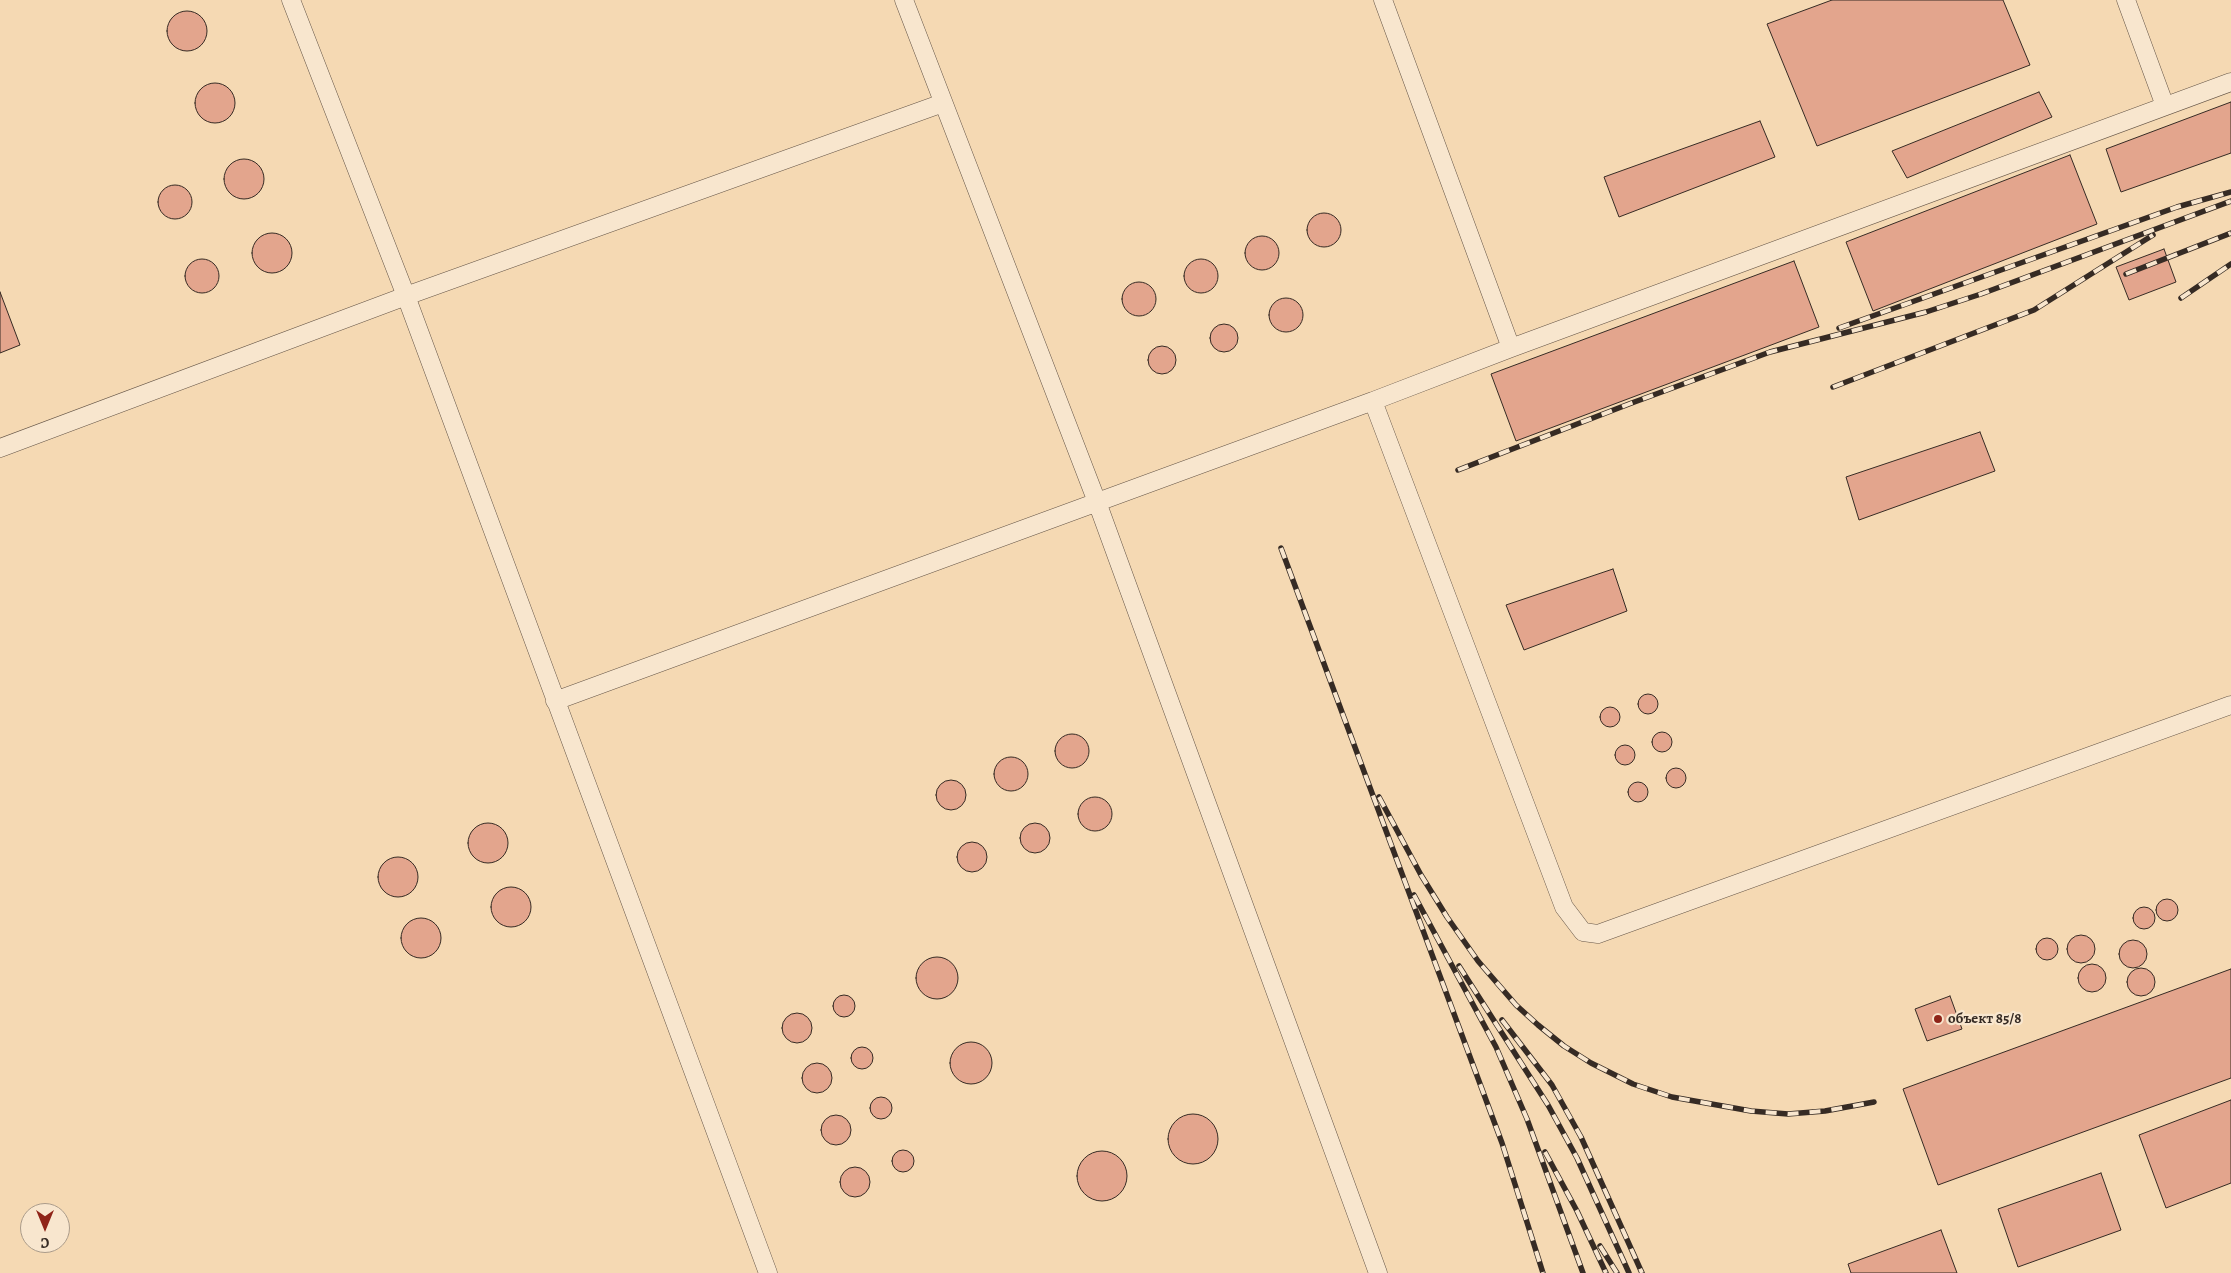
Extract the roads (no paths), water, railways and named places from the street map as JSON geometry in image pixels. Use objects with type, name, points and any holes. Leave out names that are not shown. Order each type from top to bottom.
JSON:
[{"type":"lane","points":[[291,0],[406,296],[768,1273]]},
{"type":"lane","points":[[904,0],[1097,502],[1378,1273]]},
{"type":"lane","points":[[1383,0],[1512,348]]},
{"type":"lane","points":[[2126,0],[2165,106]]},
{"type":"lane","points":[[555,701],[1373,401],[2231,82]]},
{"type":"lane","points":[[0,448],[406,296],[943,103]]},
{"type":"lane","points":[[1373,401],[1564,908],[1583,932],[1598,934],[2231,705]]},
{"type":"railway","points":[[1839,328],[2177,207],[2231,192]]},
{"type":"railway","points":[[1458,470],[1770,352],[1926,312],[1981,294],[2231,201]]},
{"type":"railway","points":[[2126,274],[2231,233]]},
{"type":"railway","points":[[1833,387],[2034,310],[2153,235]]},
{"type":"railway","points":[[2181,298],[2231,264]]},
{"type":"railway","points":[[1281,548],[1502,1143],[1543,1273]]},
{"type":"railway","points":[[1379,797],[1421,875],[1447,917],[1478,961],[1516,1005],[1538,1025],[1564,1046],[1591,1063],[1633,1084],[1672,1097],[1751,1111],[1788,1114],[1825,1111],[1874,1102]]},
{"type":"railway","points":[[1414,895],[1496,1047],[1527,1119],[1583,1273]]},
{"type":"railway","points":[[1459,966],[1548,1105],[1577,1158],[1629,1273]]},
{"type":"railway","points":[[1502,1020],[1552,1085],[1581,1137],[1642,1273]]},
{"type":"railway","points":[[1545,1152],[1577,1211],[1606,1273]]},
{"type":"railway","points":[[1600,1246],[1617,1273]]},
{"type":"place","name":"объект 85/8","points":[[1938,1019]]}]
